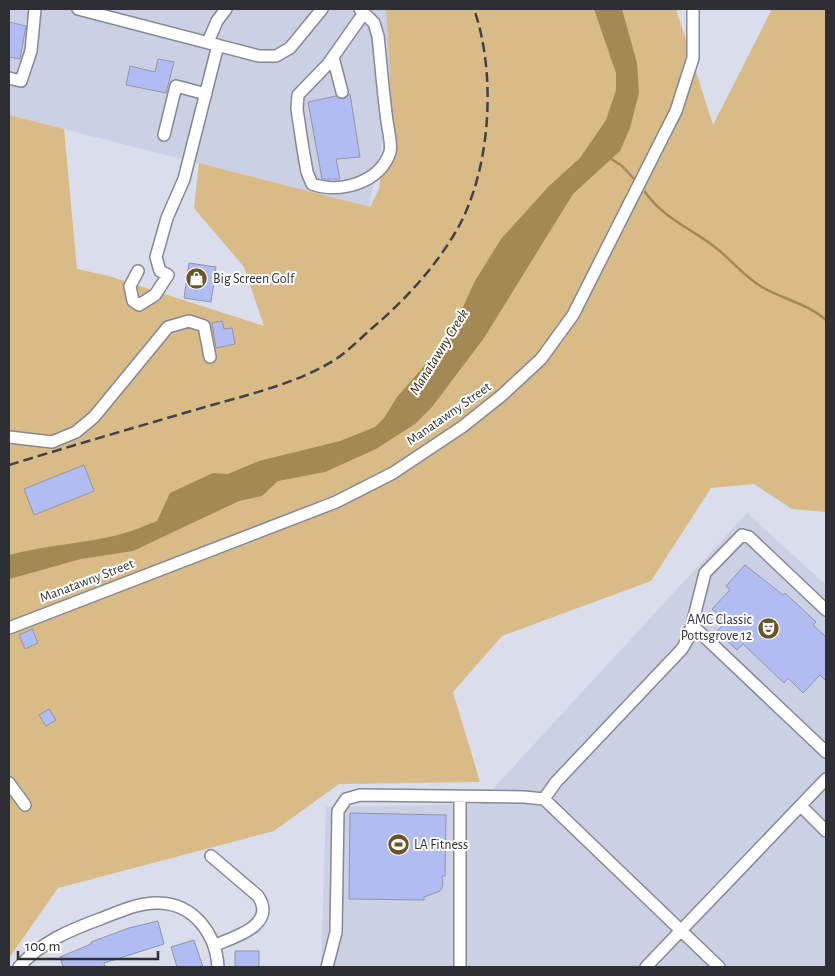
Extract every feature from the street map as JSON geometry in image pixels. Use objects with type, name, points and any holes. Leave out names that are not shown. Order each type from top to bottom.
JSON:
[{"type":"street","points":[[9,78],[21,80],[31,51],[35,9]]},
{"type":"street","points":[[81,9],[259,56],[276,56],[290,48],[322,9]]},
{"type":"street","points":[[138,271],[130,286],[133,301],[138,305],[155,295],[167,279],[168,275],[160,271],[156,257],[167,218],[184,179],[206,94],[217,20],[226,9]]},
{"type":"street","name":"Manatawny Street","points":[[9,628],[355,493],[393,473],[462,427],[501,396],[541,359],[573,315],[676,111],[693,58],[693,9]]},
{"type":"street","points":[[362,11],[374,23],[378,36],[390,151],[380,168],[363,181],[349,187],[333,190],[312,184],[307,172],[297,109],[298,96],[333,57],[362,11]]},
{"type":"street","points":[[333,57],[342,92]]},
{"type":"street","points":[[164,135],[176,86],[206,94]]},
{"type":"street","points":[[9,438],[52,442],[76,432],[94,417],[168,327],[189,321],[204,326],[210,357]]},
{"type":"street","points":[[544,799],[556,782],[682,649],[692,625],[705,572],[742,535],[750,537],[826,610]]},
{"type":"street","points":[[692,625],[826,752]]},
{"type":"street","points":[[646,967],[826,779]]},
{"type":"street","points":[[9,784],[25,805]]},
{"type":"street","points":[[327,967],[336,932],[338,811],[346,799],[360,795],[524,797],[544,799],[719,967]]},
{"type":"street","points":[[460,797],[460,967]]},
{"type":"street","points":[[801,806],[826,831]]},
{"type":"street","points":[[211,856],[258,896],[262,904],[261,918],[253,928],[215,945]]},
{"type":"street","points":[[19,967],[34,952],[65,933],[129,908],[148,904],[169,905],[189,913],[204,927],[215,945],[218,967]]},
{"type":"shaded area","points":[[9,9],[386,9],[391,101],[369,207],[9,115]]},
{"type":"shaded area","points":[[386,9],[676,9],[713,125],[772,9],[826,9],[826,512],[792,509],[754,484],[711,488],[651,581],[502,636],[453,692],[480,782],[339,784],[274,831],[58,888],[9,958],[9,115],[64,129],[77,269],[109,276],[264,326],[244,267],[194,208],[199,163],[370,207],[379,189],[391,101]]},
{"type":"shaded area","points":[[747,513],[826,585],[826,967],[321,967],[326,807],[479,804]]},
{"type":"water","name":"Manatawny Creek","points":[[594,9],[622,9],[637,63],[639,93],[630,128],[620,151],[573,194],[484,338],[432,407],[415,424],[376,449],[325,472],[278,481],[262,496],[239,501],[133,551],[81,559],[9,579],[9,555],[109,537],[133,530],[157,521],[170,493],[213,473],[228,474],[259,461],[340,441],[375,427],[384,418],[397,397],[433,356],[456,322],[475,281],[501,239],[549,186],[580,158],[606,120],[616,90],[616,73]]},
{"type":"building","points":[[9,22],[26,26],[20,59],[9,57]]},
{"type":"building","points":[[158,59],[174,62],[166,93],[126,85],[130,66],[155,72]]},
{"type":"building","points":[[350,94],[360,157],[336,159],[340,179],[322,179],[308,102],[336,96],[343,99]]},
{"type":"building","points":[[189,263],[216,267],[211,302],[184,298]]},
{"type":"building","points":[[222,321],[224,329],[232,328],[235,344],[216,348],[212,323]]},
{"type":"building","points":[[84,465],[94,491],[34,515],[24,489]]},
{"type":"building","name":"AMC Classic Pottsgrove 12","points":[[745,565],[783,595],[785,593],[816,622],[813,625],[826,637],[826,681],[820,675],[803,693],[788,678],[784,683],[743,644],[737,650],[717,631],[726,622],[712,609],[730,590],[726,586]]},
{"type":"building","points":[[32,629],[38,643],[25,649],[19,635]]},
{"type":"building","points":[[49,709],[56,720],[46,726],[39,715]]},
{"type":"building","name":"LA Fitness","points":[[350,813],[446,815],[445,876],[442,876],[443,885],[440,891],[424,897],[424,900],[349,899]]},
{"type":"building","points":[[158,921],[164,944],[104,963],[105,967],[63,967],[60,957],[91,944],[91,942],[129,928]]},
{"type":"building","points":[[194,940],[203,967],[177,967],[171,947]]},
{"type":"building","points":[[235,951],[259,951],[259,967],[235,967]]},
{"type":"waterway","points":[[610,158],[622,166],[636,181]]},
{"type":"waterway","points":[[645,192],[669,216],[707,241],[756,283],[819,314],[826,320]]},
{"type":"railway","points":[[9,465],[254,393],[303,376],[343,354],[395,308],[417,285],[446,247],[467,209],[476,182],[483,153],[488,93],[486,63],[474,9]]},
{"type":"place","name":"Big Screen Golf","points":[[197,279]]},
{"type":"place","name":"AMC Classic Pottsgrove 12","points":[[768,628]]},
{"type":"place","name":"LA Fitness","points":[[398,845]]}]
